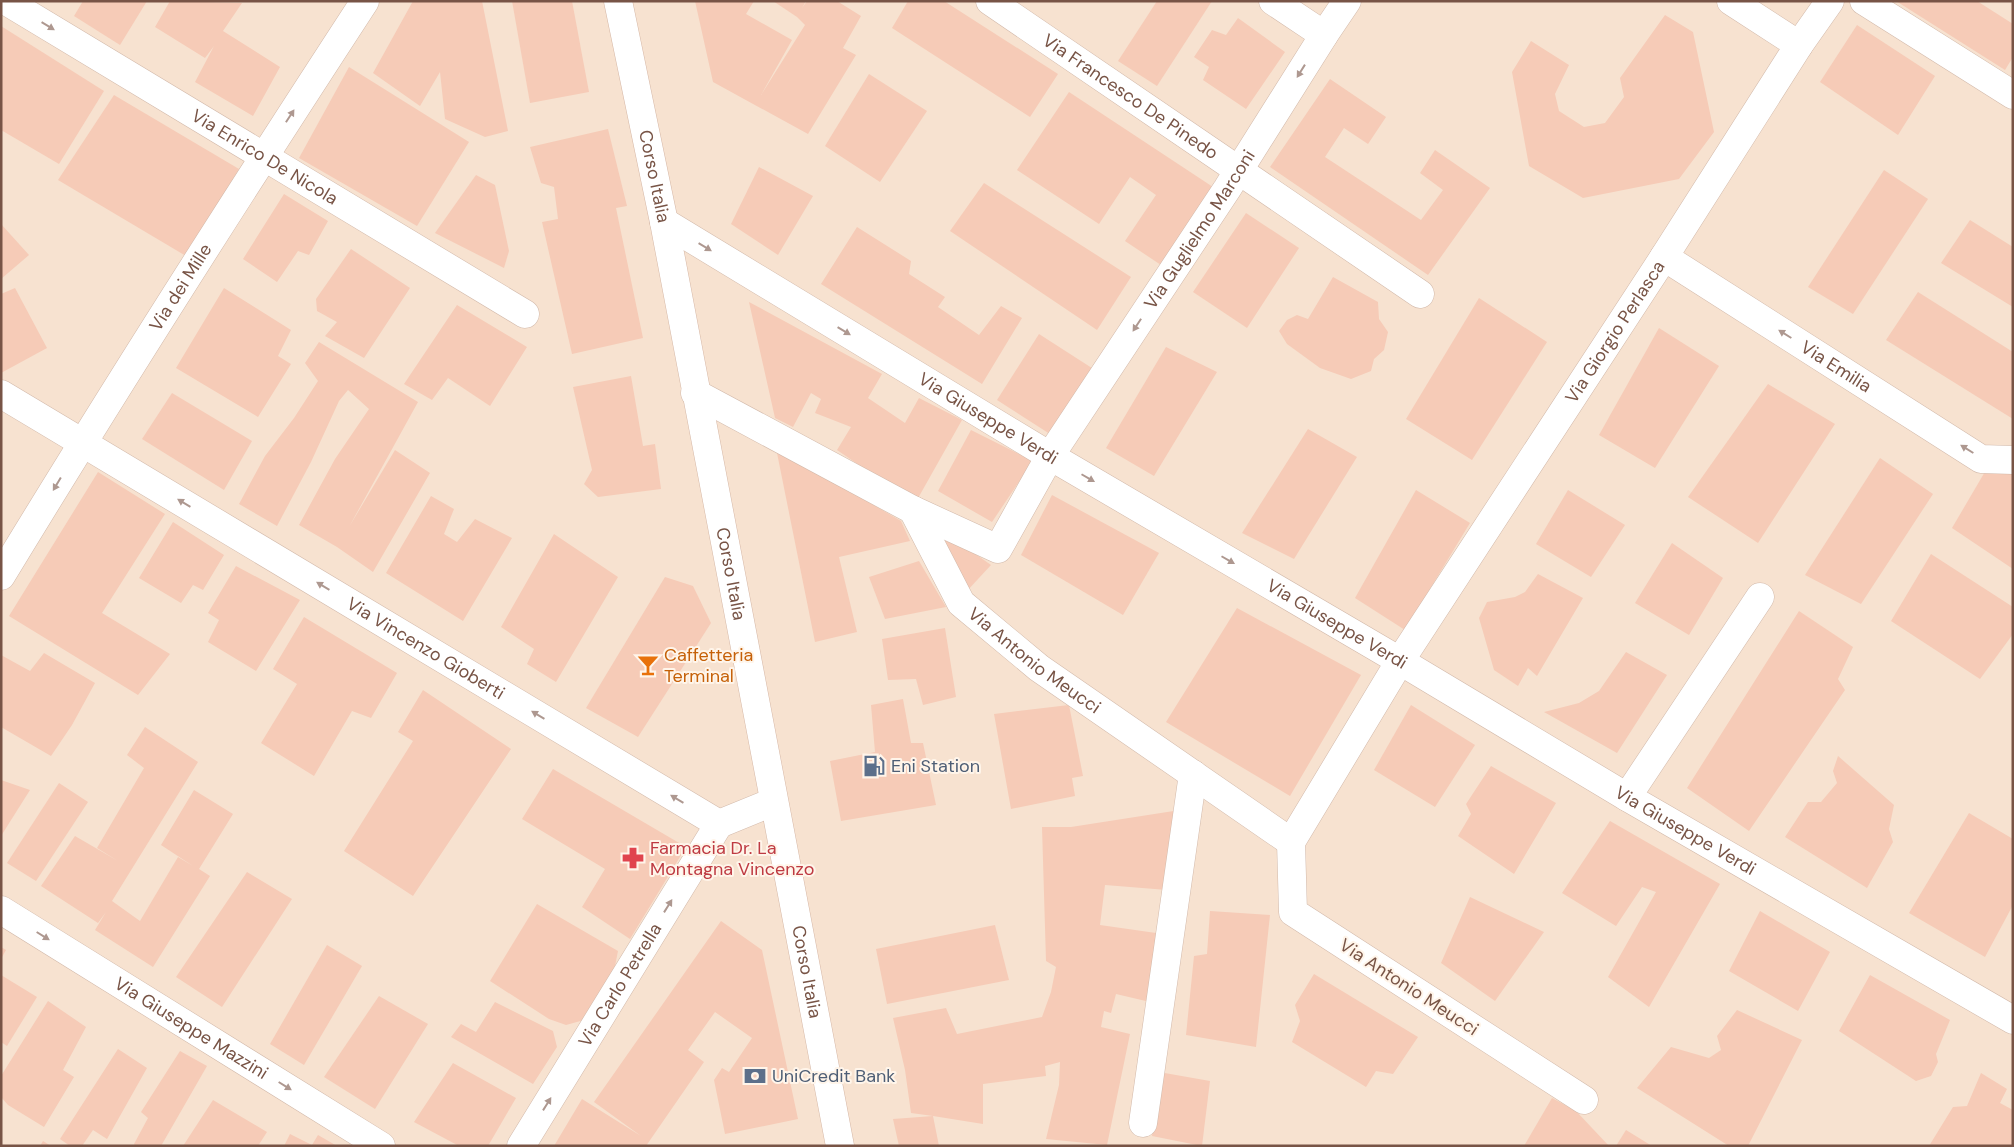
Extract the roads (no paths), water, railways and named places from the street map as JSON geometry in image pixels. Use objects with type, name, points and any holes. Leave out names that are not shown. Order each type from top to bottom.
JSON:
[{"type":"street","name":"Via Enrico De Nicola","points":[[6,1],[525,314]]},
{"type":"street","name":"Via dei Mille","points":[[1,576],[82,442],[365,1]]},
{"type":"street","name":"Corso Italia","points":[[618,1],[664,222],[695,393],[840,1146]]},
{"type":"street","name":"Via Francesco De Pinedo","points":[[990,1],[1420,294]]},
{"type":"street","points":[[1273,1],[1324,35]]},
{"type":"street","name":"Via Guglielmo Marconi","points":[[1050,456],[1239,170],[1347,1]]},
{"type":"street","points":[[1731,1],[1799,45]]},
{"type":"street","name":"Via Giorgio Perlasca","points":[[1400,661],[1664,257],[1799,45],[1830,1]]},
{"type":"street","points":[[1864,1],[2013,95]]},
{"type":"street","name":"Via Giuseppe Verdi","points":[[664,222],[1050,456],[1400,661],[1627,797],[2013,1020]]},
{"type":"street","name":"Via Emilia","points":[[1664,257],[1981,459],[2013,460]]},
{"type":"street","points":[[695,393],[913,510],[998,549],[1050,456]]},
{"type":"street","name":"Via Vincenzo Gioberti","points":[[1,394],[719,824]]},
{"type":"street","name":"Via Antonio Meucci","points":[[913,510],[961,603],[1039,668],[1291,842],[1293,912],[1584,1100]]},
{"type":"street","points":[[1627,797],[1760,597]]},
{"type":"street","points":[[1291,842],[1400,661]]},
{"type":"street","points":[[1143,1123],[1193,774]]},
{"type":"street","points":[[719,824],[773,802]]},
{"type":"street","name":"Via Carlo Petrella","points":[[521,1146],[719,824]]},
{"type":"street","name":"Via Giuseppe Mazzini","points":[[1,910],[381,1146]]},
{"type":"place","name":"Caffetteria Terminal","points":[[648,665]]},
{"type":"place","name":"Eni Station","points":[[874,766]]},
{"type":"place","name":"Farmacia Dr. La Montagna Vincenzo","points":[[633,858]]},
{"type":"place","name":"UniCredit Bank","points":[[755,1076]]}]
